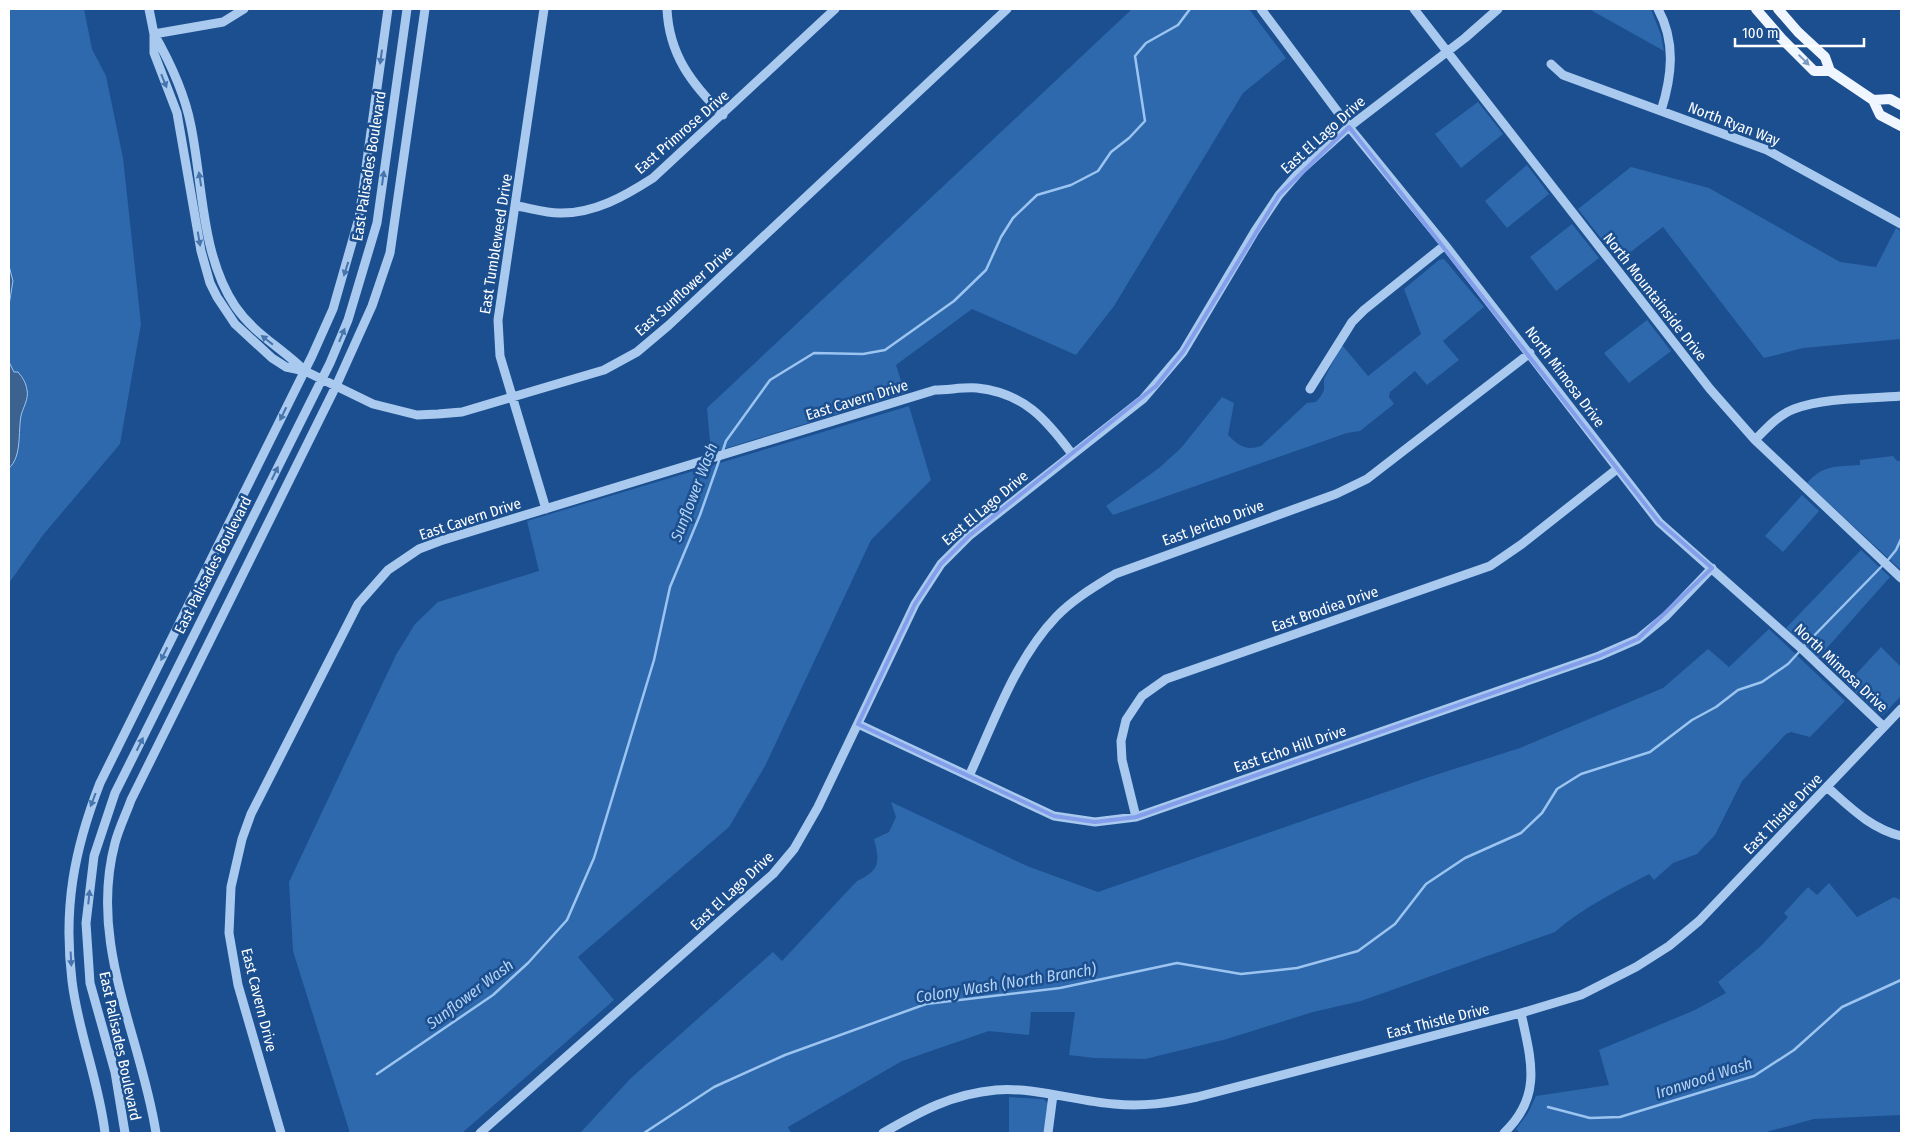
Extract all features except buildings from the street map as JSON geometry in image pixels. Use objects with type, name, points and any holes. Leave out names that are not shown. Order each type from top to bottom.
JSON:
[{"type":"main road","points":[[1756,9],[1782,39],[1814,71],[1830,71],[1873,100],[1880,115],[1901,126]]},
{"type":"main road","points":[[1778,9],[1798,32],[1825,57],[1830,71]]},
{"type":"main road","points":[[1873,100],[1890,99],[1901,105]]},
{"type":"street","points":[[149,9],[154,34],[154,53],[177,113],[206,268],[217,298],[235,324],[250,340],[286,367],[305,371]]},
{"type":"street","points":[[154,34],[223,22],[244,9]]},
{"type":"street","name":"East Palisades Boulevard","points":[[105,1133],[95,1074],[72,981],[71,883],[79,844],[100,783],[305,371],[333,309],[359,218],[388,9]]},
{"type":"street","name":"East Palisades Boulevard","points":[[125,1133],[115,1072],[90,983],[86,923],[94,856],[116,793],[321,379],[348,320],[376,224],[407,9]]},
{"type":"street","points":[[156,1133],[148,1088],[125,1015],[109,943],[109,882],[115,843],[131,800],[336,386],[372,306],[390,253],[426,9]]},
{"type":"street","name":"East Tumbleweed Drive","points":[[544,9],[517,206],[498,320],[500,356],[546,509]]},
{"type":"street","points":[[668,9],[668,19],[685,72],[697,89],[723,115]]},
{"type":"street","name":"East Primrose Drive","points":[[517,206],[560,213],[590,209],[624,197],[653,178],[835,9]]},
{"type":"street","name":"East Sunflower Drive","points":[[305,371],[373,404],[417,415],[462,412],[604,370],[637,352],[669,325],[1007,9]]},
{"type":"street","name":"North Mimosa Drive","points":[[1261,9],[1350,127],[1530,353],[1617,469],[1660,522],[1884,727]]},
{"type":"street","name":"North Mountainside Drive","points":[[1414,9],[1710,389],[1755,440],[1901,578]]},
{"type":"street","name":"East El Lago Drive","points":[[480,1133],[773,874],[794,849],[806,828],[915,604],[941,564],[968,536],[1143,399],[1183,352],[1279,195],[1301,170],[1350,127],[1448,52],[1498,9]]},
{"type":"street","points":[[1658,9],[1670,40],[1671,58],[1666,93],[1661,111]]},
{"type":"street","points":[[154,34],[163,50],[187,108],[212,254],[225,289],[248,324],[267,341],[293,359],[305,371]]},
{"type":"street","name":"North Ryan Way","points":[[1552,64],[1563,75],[1767,150],[1901,224]]},
{"type":"street","points":[[186,159],[196,157]]},
{"type":"street","points":[[1310,390],[1352,322],[1364,310],[1445,245]]},
{"type":"street","points":[[206,268],[216,264]]},
{"type":"street","name":"East Jericho Drive","points":[[969,776],[1030,650],[1056,617],[1084,593],[1114,574],[1336,494],[1367,479],[1530,353]]},
{"type":"street","name":"East Cavern Drive","points":[[281,1133],[238,985],[230,933],[231,887],[242,839],[251,814],[358,604],[388,570],[419,549],[935,390],[977,388],[1016,398],[1047,420],[1072,454]]},
{"type":"street","points":[[1755,440],[1775,420],[1795,409],[1831,401],[1901,396]]},
{"type":"street","name":"East Brodiea Drive","points":[[1136,817],[1122,760],[1122,741],[1126,720],[1142,696],[1166,679],[1490,566],[1522,544],[1617,469]]},
{"type":"street","name":"East Echo Hill Drive","points":[[858,724],[1054,816],[1095,822],[1136,817],[1599,656],[1638,639],[1666,616],[1712,568]]},
{"type":"street","name":"East Thistle Drive","points":[[883,1133],[933,1105],[959,1097],[995,1090],[1024,1090],[1115,1104],[1157,1105],[1197,1097],[1521,1014],[1581,995],[1636,967],[1669,946],[1699,921],[1901,708]]},
{"type":"street","points":[[1828,787],[1865,820],[1886,832],[1901,836]]},
{"type":"street","points":[[1504,1133],[1522,1111],[1530,1093],[1532,1064],[1521,1014]]},
{"type":"street","points":[[1048,1133],[1053,1095]]},
{"type":"highlighted area","points":[[1349,127],[1659,522],[1712,568],[1638,639],[1599,656],[1136,817],[1095,822],[1054,816],[858,724],[915,604],[941,564],[969,536],[1156,386],[1183,352],[1279,195]]},
{"type":"shaded area","points":[[9,9],[84,9],[92,49],[106,76],[123,158],[141,324],[120,444],[43,535],[9,583]]},
{"type":"shaded area","points":[[1132,9],[1249,9],[1286,58],[1243,93],[1114,306],[1076,355],[972,309],[896,365],[905,393],[711,453],[707,408]]},
{"type":"shaded area","points":[[1589,9],[1651,9],[1661,35],[1664,51]]},
{"type":"shaded area","points":[[1478,102],[1503,134],[1461,168],[1435,134]]},
{"type":"shaded area","points":[[1527,165],[1549,194],[1507,228],[1485,201]]},
{"type":"shaded area","points":[[1631,167],[1709,188],[1840,262],[1876,267],[1896,228],[1901,231],[1901,339],[1803,348],[1764,358],[1663,227],[1619,261],[1578,209]]},
{"type":"shaded area","points":[[1572,224],[1599,258],[1556,291],[1530,257]]},
{"type":"shaded area","points":[[1444,259],[1484,307],[1443,341],[1459,360],[1427,385],[1415,371],[1390,392],[1389,397],[1394,404],[1360,431],[1347,433],[1113,515],[1106,506],[1159,468],[1181,448],[1222,397],[1234,403],[1228,435],[1243,447],[1251,448],[1261,446],[1307,403],[1316,402],[1324,390],[1324,379],[1342,345],[1368,376],[1421,334],[1404,289],[1439,260]]},
{"type":"shaded area","points":[[9,266],[13,281],[9,305]]},
{"type":"shaded area","points":[[1647,320],[1671,351],[1629,383],[1604,353]]},
{"type":"shaded area","points":[[9,362],[14,372],[18,372],[23,378],[26,385],[27,400],[21,416],[18,451],[9,468]]},
{"type":"shaded area","points":[[909,406],[931,480],[871,540],[765,766],[729,827],[578,957],[614,1000],[462,1133],[350,1133],[293,951],[289,882],[396,655],[415,624],[438,602],[539,571],[527,521]]},
{"type":"shaded area","points":[[1893,456],[1897,461],[1901,461],[1901,570],[1807,483],[1825,469],[1860,465],[1860,460]]},
{"type":"shaded area","points":[[1802,495],[1819,511],[1783,552],[1765,536]]},
{"type":"shaded area","points":[[1861,550],[1890,577],[1818,658],[1786,628]]},
{"type":"shaded area","points":[[1769,629],[1845,701],[1810,737],[1791,732],[1786,734],[1742,781],[1715,835],[1697,854],[1673,863],[1654,880],[1649,874],[1612,893],[1565,923],[1555,932],[1361,1001],[1313,1012],[1227,1039],[1145,1059],[1094,1058],[1069,1055],[1075,1012],[1031,1012],[1029,1035],[989,1031],[902,1061],[788,1127],[791,1133],[580,1133],[631,1078],[773,952],[782,961],[857,881],[874,869],[877,854],[874,839],[889,832],[896,817],[891,802],[1027,866],[1098,892],[1429,777],[1520,748],[1663,688],[1708,649],[1729,667]]},
{"type":"shaded area","points":[[1881,647],[1901,667],[1901,696],[1883,715],[1878,713],[1847,684]]},
{"type":"shaded area","points":[[1829,883],[1857,917],[1894,897],[1901,900],[1901,1115],[1814,1119],[1763,1133],[1520,1133],[1516,1129],[1528,1113],[1536,1096],[1609,1085],[1599,1050],[1695,1010],[1726,993],[1718,982],[1761,946],[1788,917],[1784,913],[1808,887],[1817,895]]},
{"type":"shaded area","points":[[1009,1097],[1043,1099],[1048,1103],[1046,1133],[1009,1133]]},
{"type":"waterway","name":"Sunflower Wash","points":[[722,453],[726,441],[770,380],[814,353],[863,354],[885,350],[954,301],[986,270],[1001,237],[1013,218],[1037,195],[1071,185],[1098,171],[1111,152],[1129,138],[1145,121],[1135,56],[1146,43],[1178,25],[1190,9]]},
{"type":"waterway","name":"Sunflower Wash","points":[[377,1074],[493,995],[528,963],[567,920],[594,858],[654,660],[670,587],[700,515],[720,458]]},
{"type":"waterway","name":"Colony Wash (North Branch)","points":[[1887,561],[1896,550],[1901,539]]},
{"type":"waterway","name":"Colony Wash (North Branch)","points":[[1803,647],[1883,565]]},
{"type":"waterway","name":"Colony Wash (North Branch)","points":[[644,1133],[714,1087],[785,1055],[926,1004],[1060,988],[1177,963],[1241,974],[1297,968],[1358,951],[1395,924],[1426,884],[1465,858],[1521,833],[1542,813],[1557,789],[1581,774],[1650,752],[1692,720],[1716,707],[1738,690],[1762,682],[1788,664],[1800,651]]},
{"type":"waterway","name":"Ironwood Wash","points":[[1548,1107],[1590,1118],[1620,1117],[1754,1076],[1794,1050],[1842,1007],[1901,980]]}]
